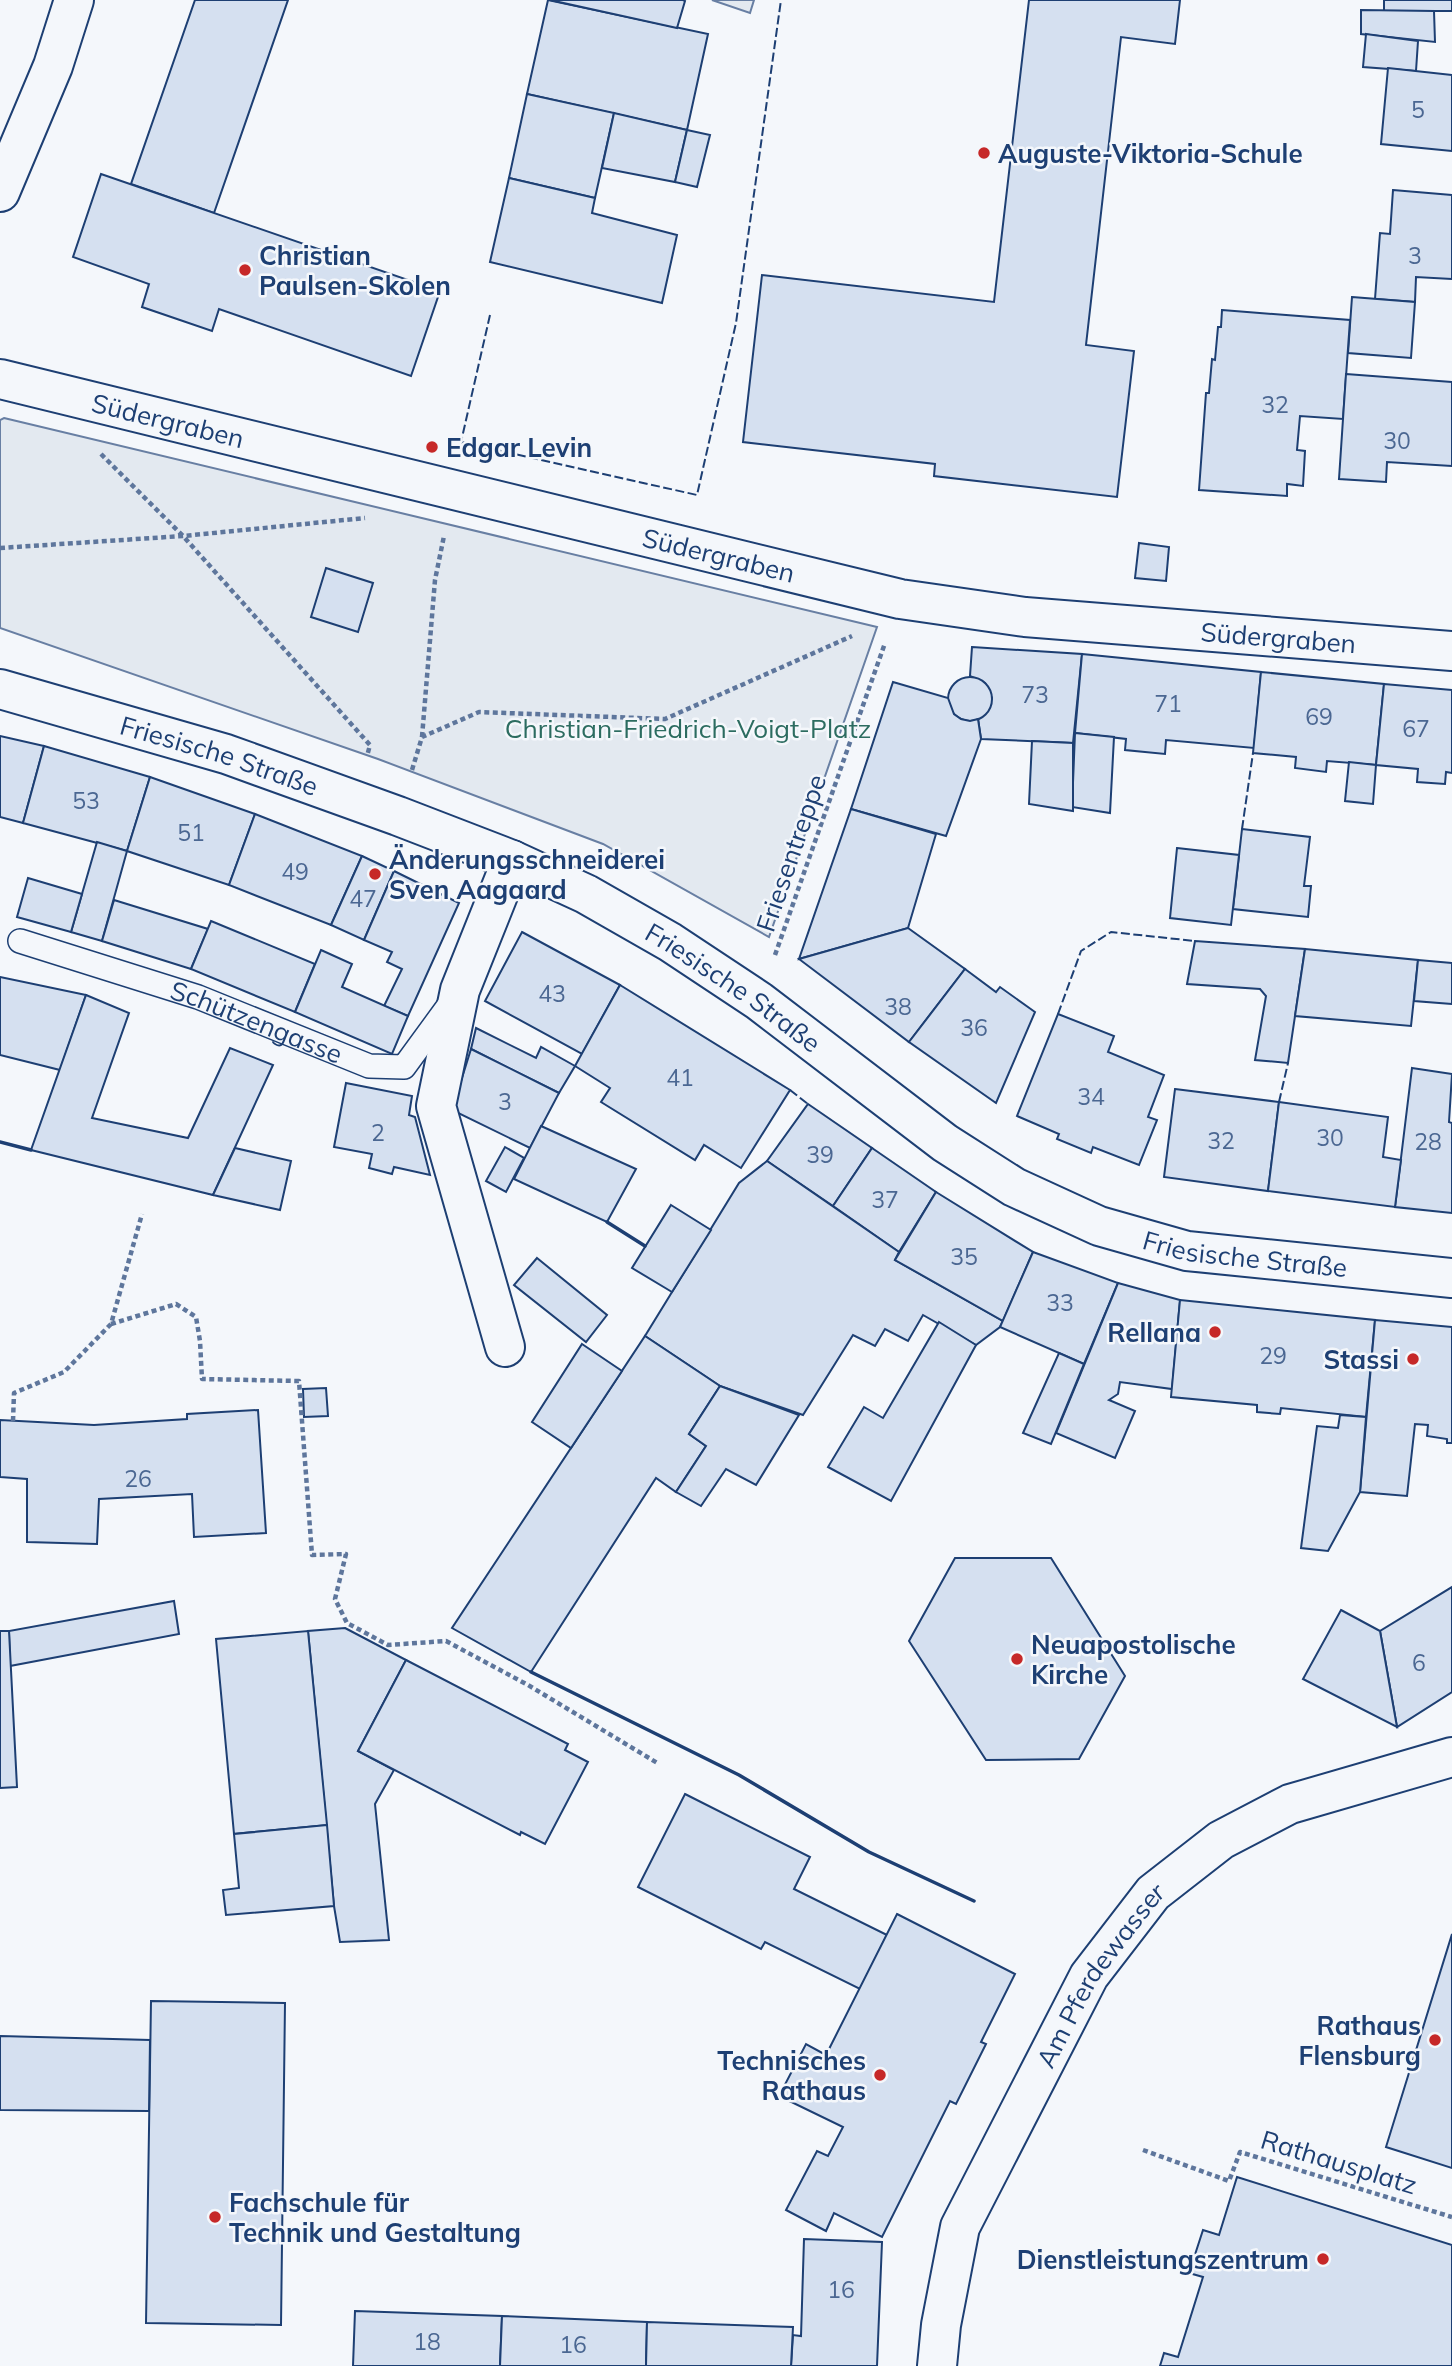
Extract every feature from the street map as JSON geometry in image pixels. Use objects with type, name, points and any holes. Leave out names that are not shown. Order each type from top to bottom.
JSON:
[{"type":"street","points":[[0,192],[52,66],[74,0]]},
{"type":"street","name":"Südergraben","points":[[0,379],[900,600],[1025,617],[1452,652]]},
{"type":"street","name":"Friesische Straße","points":[[0,689],[226,754],[512,860],[586,894],[670,942],[759,1001],[945,1143],[1014,1187],[1099,1226],[1187,1251],[1452,1278]]},
{"type":"street","name":"Schützengasse","points":[[505,1347],[436,1106],[460,990],[512,860]]},
{"type":"street","name":"Am Pferdewasser","points":[[937,2366],[941,2325],[960,2227],[1089,1976],[1153,1893],[1221,1840],[1290,1804],[1452,1757]]},
{"type":"lane","name":"Schützengasse","points":[[20,941],[198,997],[369,1066],[404,1067],[460,990]]},
{"type":"path","points":[[93,447],[183,536],[370,745]]},
{"type":"path","points":[[0,548],[183,536],[382,517],[405,478]]},
{"type":"path","points":[[398,816],[422,737],[435,580]]},
{"type":"path","name":"Friesentreppe","points":[[759,1001],[900,600]]},
{"type":"path","points":[[422,737],[479,712],[665,719],[850,638]]},
{"type":"path","points":[[111,1324],[142,1214]]},
{"type":"path","points":[[13,1421],[14,1393],[64,1372],[111,1324],[176,1304],[196,1317],[202,1378],[299,1381],[312,1555],[346,1554],[335,1599],[348,1623],[388,1645],[446,1641],[528,1685],[659,1764]]},
{"type":"path","name":"Rathausplatz","points":[[1143,2150],[1229,2181],[1240,2151],[1452,2217]]},
{"type":"green space","points":[[712,0],[754,0],[750,13]]},
{"type":"green space","name":"Christian-Friedrich-Voigt-Platz","points":[[4,418],[877,627],[769,937],[603,844],[378,759],[0,628],[0,420]]},
{"type":"building","points":[[195,0],[288,0],[214,213],[131,184]]},
{"type":"building","points":[[548,0],[708,34],[687,130],[527,94]]},
{"type":"building","points":[[550,0],[683,0],[685,1],[677,28]]},
{"type":"building","points":[[1029,0],[1180,0],[1175,44],[1121,37],[1086,345],[1134,351],[1117,497],[934,476],[935,464],[743,442],[762,275],[994,302]]},
{"type":"building","points":[[1384,0],[1452,0],[1452,11],[1384,11]]},
{"type":"building","points":[[1361,10],[1434,11],[1435,42],[1361,34]]},
{"type":"building","points":[[1366,34],[1418,41],[1416,71],[1363,67]]},
{"type":"building","points":[[1388,68],[1452,75],[1452,151],[1381,144]]},
{"type":"building","points":[[527,94],[614,113],[595,198],[509,178]]},
{"type":"building","points":[[614,113],[687,130],[675,182],[602,168]]},
{"type":"building","points":[[687,130],[710,135],[697,187],[675,182]]},
{"type":"building","name":"Christian Paulsen-Skolen","points":[[101,174],[440,291],[411,376],[219,309],[212,331],[142,307],[149,284],[73,257]]},
{"type":"building","points":[[509,178],[595,198],[592,213],[677,235],[662,303],[490,262]]},
{"type":"building","points":[[1393,190],[1452,195],[1452,279],[1416,277],[1415,302],[1375,299],[1380,233],[1390,234]]},
{"type":"building","points":[[1352,297],[1415,302],[1411,358],[1348,353]]},
{"type":"building","points":[[1222,310],[1350,320],[1343,419],[1300,416],[1297,450],[1305,451],[1303,486],[1287,484],[1287,496],[1199,490],[1206,393],[1209,393],[1212,359],[1215,360]]},
{"type":"building","points":[[1346,374],[1452,382],[1452,466],[1387,462],[1386,482],[1339,479]]},
{"type":"building","points":[[1139,543],[1169,547],[1166,581],[1135,578]]},
{"type":"building","points":[[326,568],[373,583],[358,632],[311,617]]},
{"type":"building","points":[[972,647],[1082,654],[1073,743],[981,739],[978,719],[985,714],[992,698],[985,683],[970,676]]},
{"type":"building","points":[[1082,654],[1261,672],[1254,748],[1166,740],[1165,754],[1125,750],[1126,739],[1075,733]]},
{"type":"building","points":[[1261,672],[1384,684],[1376,765],[1327,761],[1326,772],[1295,768],[1296,757],[1253,753]]},
{"type":"building","points":[[970,677],[985,684],[992,699],[985,714],[970,721],[955,714],[948,699],[955,684]]},
{"type":"building","points":[[893,682],[948,698],[954,714],[961,719],[978,719],[981,739],[946,836],[851,809]]},
{"type":"building","points":[[1384,684],[1452,690],[1452,773],[1446,772],[1445,784],[1417,782],[1418,769],[1376,765]]},
{"type":"building","points":[[1075,733],[1114,737],[1110,813],[1072,807]]},
{"type":"building","points":[[0,736],[44,746],[23,823],[0,817]]},
{"type":"building","points":[[1032,741],[1073,743],[1073,811],[1029,804]]},
{"type":"building","points":[[44,746],[150,777],[127,851],[23,823]]},
{"type":"building","points":[[1349,762],[1376,765],[1373,804],[1345,801]]},
{"type":"building","points":[[150,777],[255,814],[229,885],[127,851]]},
{"type":"building","points":[[851,809],[936,834],[908,928],[799,959]]},
{"type":"building","points":[[255,814],[362,856],[331,925],[229,885]]},
{"type":"building","points":[[1242,829],[1310,837],[1304,886],[1311,886],[1308,917],[1233,909]]},
{"type":"building","points":[[97,842],[127,851],[102,941],[71,932]]},
{"type":"building","points":[[1177,848],[1239,855],[1231,925],[1170,918]]},
{"type":"building","points":[[362,856],[394,871],[364,940],[331,925]]},
{"type":"building","points":[[394,871],[459,903],[408,1016],[384,1006],[402,969],[387,962],[392,952],[364,940]]},
{"type":"building","points":[[28,878],[82,894],[71,932],[17,917]]},
{"type":"building","points":[[114,900],[208,929],[191,969],[102,941]]},
{"type":"building","points":[[211,921],[315,964],[295,1012],[191,969]]},
{"type":"building","points":[[908,928],[965,969],[909,1042],[799,959]]},
{"type":"building","points":[[522,932],[620,985],[582,1054],[485,1001]]},
{"type":"building","points":[[1195,941],[1305,949],[1288,1063],[1255,1060],[1266,996],[1260,989],[1187,984]]},
{"type":"building","points":[[1305,949],[1418,960],[1411,1026],[1295,1016]]},
{"type":"building","points":[[321,950],[352,964],[342,987],[408,1016],[392,1054],[295,1012]]},
{"type":"building","points":[[1418,960],[1452,963],[1452,1004],[1414,1001]]},
{"type":"building","points":[[965,969],[996,992],[1000,987],[1035,1012],[996,1103],[909,1042]]},
{"type":"building","points":[[0,977],[86,995],[60,1070],[0,1055]]},
{"type":"building","points":[[620,985],[790,1090],[741,1168],[704,1145],[695,1160],[601,1102],[610,1088],[575,1066]]},
{"type":"building","points":[[86,995],[129,1013],[92,1118],[188,1138],[230,1048],[273,1065],[213,1195],[31,1150]]},
{"type":"building","points":[[1058,1014],[1114,1036],[1108,1052],[1164,1075],[1148,1117],[1157,1120],[1139,1165],[1093,1147],[1091,1153],[1057,1139],[1059,1134],[1017,1116]]},
{"type":"building","points":[[476,1028],[536,1058],[541,1047],[575,1066],[559,1093],[471,1049]]},
{"type":"building","points":[[471,1049],[559,1093],[530,1148],[452,1110]]},
{"type":"building","points":[[1412,1068],[1452,1074],[1449,1122],[1452,1123],[1452,1213],[1395,1207]]},
{"type":"building","points":[[346,1083],[412,1096],[409,1115],[415,1117],[430,1175],[394,1167],[392,1174],[369,1168],[372,1154],[334,1147]]},
{"type":"building","points":[[1175,1089],[1279,1102],[1268,1191],[1164,1177]]},
{"type":"building","points":[[1279,1102],[1388,1117],[1383,1157],[1401,1160],[1395,1207],[1268,1191]]},
{"type":"building","points":[[808,1104],[872,1148],[833,1206],[767,1161]]},
{"type":"building","points":[[541,1126],[636,1169],[607,1222],[514,1179]]},
{"type":"building","points":[[505,1147],[524,1158],[506,1192],[486,1181]]},
{"type":"building","points":[[235,1148],[291,1161],[280,1210],[213,1195]]},
{"type":"building","points":[[872,1148],[936,1192],[899,1252],[833,1206]]},
{"type":"building","points":[[767,1161],[899,1252],[895,1260],[1003,1321],[1000,1327],[976,1345],[923,1315],[908,1341],[885,1329],[875,1346],[853,1335],[803,1415],[720,1386],[645,1336],[739,1183]]},
{"type":"building","points":[[936,1192],[1033,1252],[1003,1321],[895,1260]]},
{"type":"building","points":[[671,1205],[711,1230],[672,1292],[632,1268]]},
{"type":"building","points":[[1033,1252],[1118,1283],[1084,1364],[1000,1327]]},
{"type":"building","points":[[537,1258],[607,1315],[586,1342],[514,1285]]},
{"type":"building","points":[[1118,1283],[1180,1300],[1172,1389],[1120,1382],[1118,1394],[1109,1400],[1135,1411],[1115,1458],[1056,1433]]},
{"type":"building","points":[[1180,1300],[1375,1320],[1366,1417],[1281,1408],[1280,1414],[1257,1412],[1257,1405],[1171,1397]]},
{"type":"building","points":[[1375,1320],[1452,1327],[1452,1443],[1447,1443],[1447,1439],[1427,1436],[1428,1425],[1415,1424],[1407,1496],[1360,1492]]},
{"type":"building","points":[[939,1322],[976,1345],[891,1501],[828,1467],[864,1407],[883,1418]]},
{"type":"building","points":[[645,1336],[720,1386],[689,1434],[706,1446],[676,1492],[656,1478],[531,1672],[452,1628]]},
{"type":"building","points":[[582,1344],[622,1371],[571,1448],[532,1422]]},
{"type":"building","points":[[1059,1353],[1084,1364],[1051,1444],[1023,1433]]},
{"type":"building","points":[[720,1386],[799,1415],[756,1485],[726,1469],[701,1506],[676,1492],[706,1446],[689,1434]]},
{"type":"building","points":[[326,1388],[328,1416],[304,1417],[303,1389]]},
{"type":"building","points":[[258,1410],[266,1533],[194,1537],[192,1494],[99,1499],[97,1544],[27,1542],[27,1479],[0,1477],[0,1420],[94,1425],[187,1419],[187,1414]]},
{"type":"building","points":[[1340,1415],[1366,1417],[1360,1492],[1328,1551],[1301,1548],[1317,1426],[1338,1428]]},
{"type":"building","name":"Neuapostolische Kirche","points":[[955,1558],[1051,1558],[1125,1676],[1079,1759],[986,1760],[909,1641]]},
{"type":"building","points":[[1452,1587],[1452,1692],[1397,1727],[1380,1631]]},
{"type":"building","points":[[174,1601],[179,1634],[10,1666],[9,1631]]},
{"type":"building","points":[[1341,1610],[1380,1631],[1397,1727],[1303,1679]]},
{"type":"building","points":[[345,1628],[406,1660],[358,1751],[394,1770],[375,1804],[389,1940],[340,1942],[334,1906],[308,1631]]},
{"type":"building","points":[[0,1631],[9,1631],[17,1787],[0,1788]]},
{"type":"building","points":[[308,1631],[327,1825],[234,1834],[216,1639]]},
{"type":"building","points":[[406,1660],[568,1744],[565,1750],[588,1762],[545,1844],[521,1832],[520,1835],[358,1751]]},
{"type":"building","points":[[685,1794],[810,1857],[794,1889],[887,1935],[860,1989],[765,1942],[761,1949],[638,1887]]},
{"type":"building","points":[[327,1825],[334,1906],[226,1915],[223,1890],[239,1888],[234,1834]]},
{"type":"building","name":"Technisches Rathaus","points":[[897,1914],[1015,1974],[981,2042],[986,2044],[956,2104],[950,2101],[882,2237],[834,2213],[826,2231],[786,2210],[817,2151],[828,2156],[843,2127],[779,2096],[806,2044],[826,2055]]},
{"type":"building","name":"Rathaus Flensburg","points":[[1452,1934],[1452,2168],[1386,2147]]},
{"type":"building","name":"Fachschule für Technik und Gestaltung","points":[[151,2001],[285,2003],[281,2325],[146,2323]]},
{"type":"building","points":[[0,2036],[150,2040],[149,2111],[0,2110]]},
{"type":"building","name":"Dienstleistungszentrum","points":[[1237,2177],[1452,2245],[1452,2366],[1160,2366],[1164,2353],[1178,2357],[1203,2277],[1189,2273],[1203,2230],[1219,2235]]},
{"type":"building","points":[[804,2239],[882,2242],[877,2366],[791,2366],[793,2335],[801,2336]]},
{"type":"building","points":[[355,2311],[502,2316],[500,2366],[353,2366]]},
{"type":"building","points":[[502,2316],[647,2322],[646,2366],[500,2366]]},
{"type":"building","points":[[647,2322],[793,2327],[791,2366],[646,2366]]},
{"type":"fence","points":[[490,315],[461,442],[697,495],[736,323],[781,0]]},
{"type":"fence","points":[[1242,829],[1253,753]]},
{"type":"fence","points":[[1058,1014],[1081,951],[1111,932],[1195,941]]},
{"type":"fence","points":[[1279,1102],[1288,1063]]},
{"type":"fence","points":[[790,1090],[808,1104]]},
{"type":"wall","points":[[0,1142],[31,1150]]},
{"type":"wall","points":[[607,1222],[645,1246]]},
{"type":"wall","points":[[531,1672],[739,1775],[869,1852],[974,1901]]},
{"type":"place","name":"Auguste-Viktoria-Schule","points":[[984,153]]},
{"type":"place","name":"Christian Paulsen-Skolen","points":[[245,270]]},
{"type":"place","name":"Edgar Levin","points":[[432,447]]},
{"type":"place","name":"Änderungsschneiderei Sven Aagaard","points":[[375,874]]},
{"type":"place","name":"Rellana","points":[[1215,1332]]},
{"type":"place","name":"Stassi","points":[[1413,1359]]},
{"type":"place","name":"Neuapostolische Kirche","points":[[1017,1659]]},
{"type":"place","name":"Rathaus Flensburg","points":[[1435,2040]]},
{"type":"place","name":"Technisches Rathaus","points":[[880,2075]]},
{"type":"place","name":"Fachschule für Technik und Gestaltung","points":[[215,2217]]},
{"type":"place","name":"Dienstleistungszentrum","points":[[1323,2259]]}]
